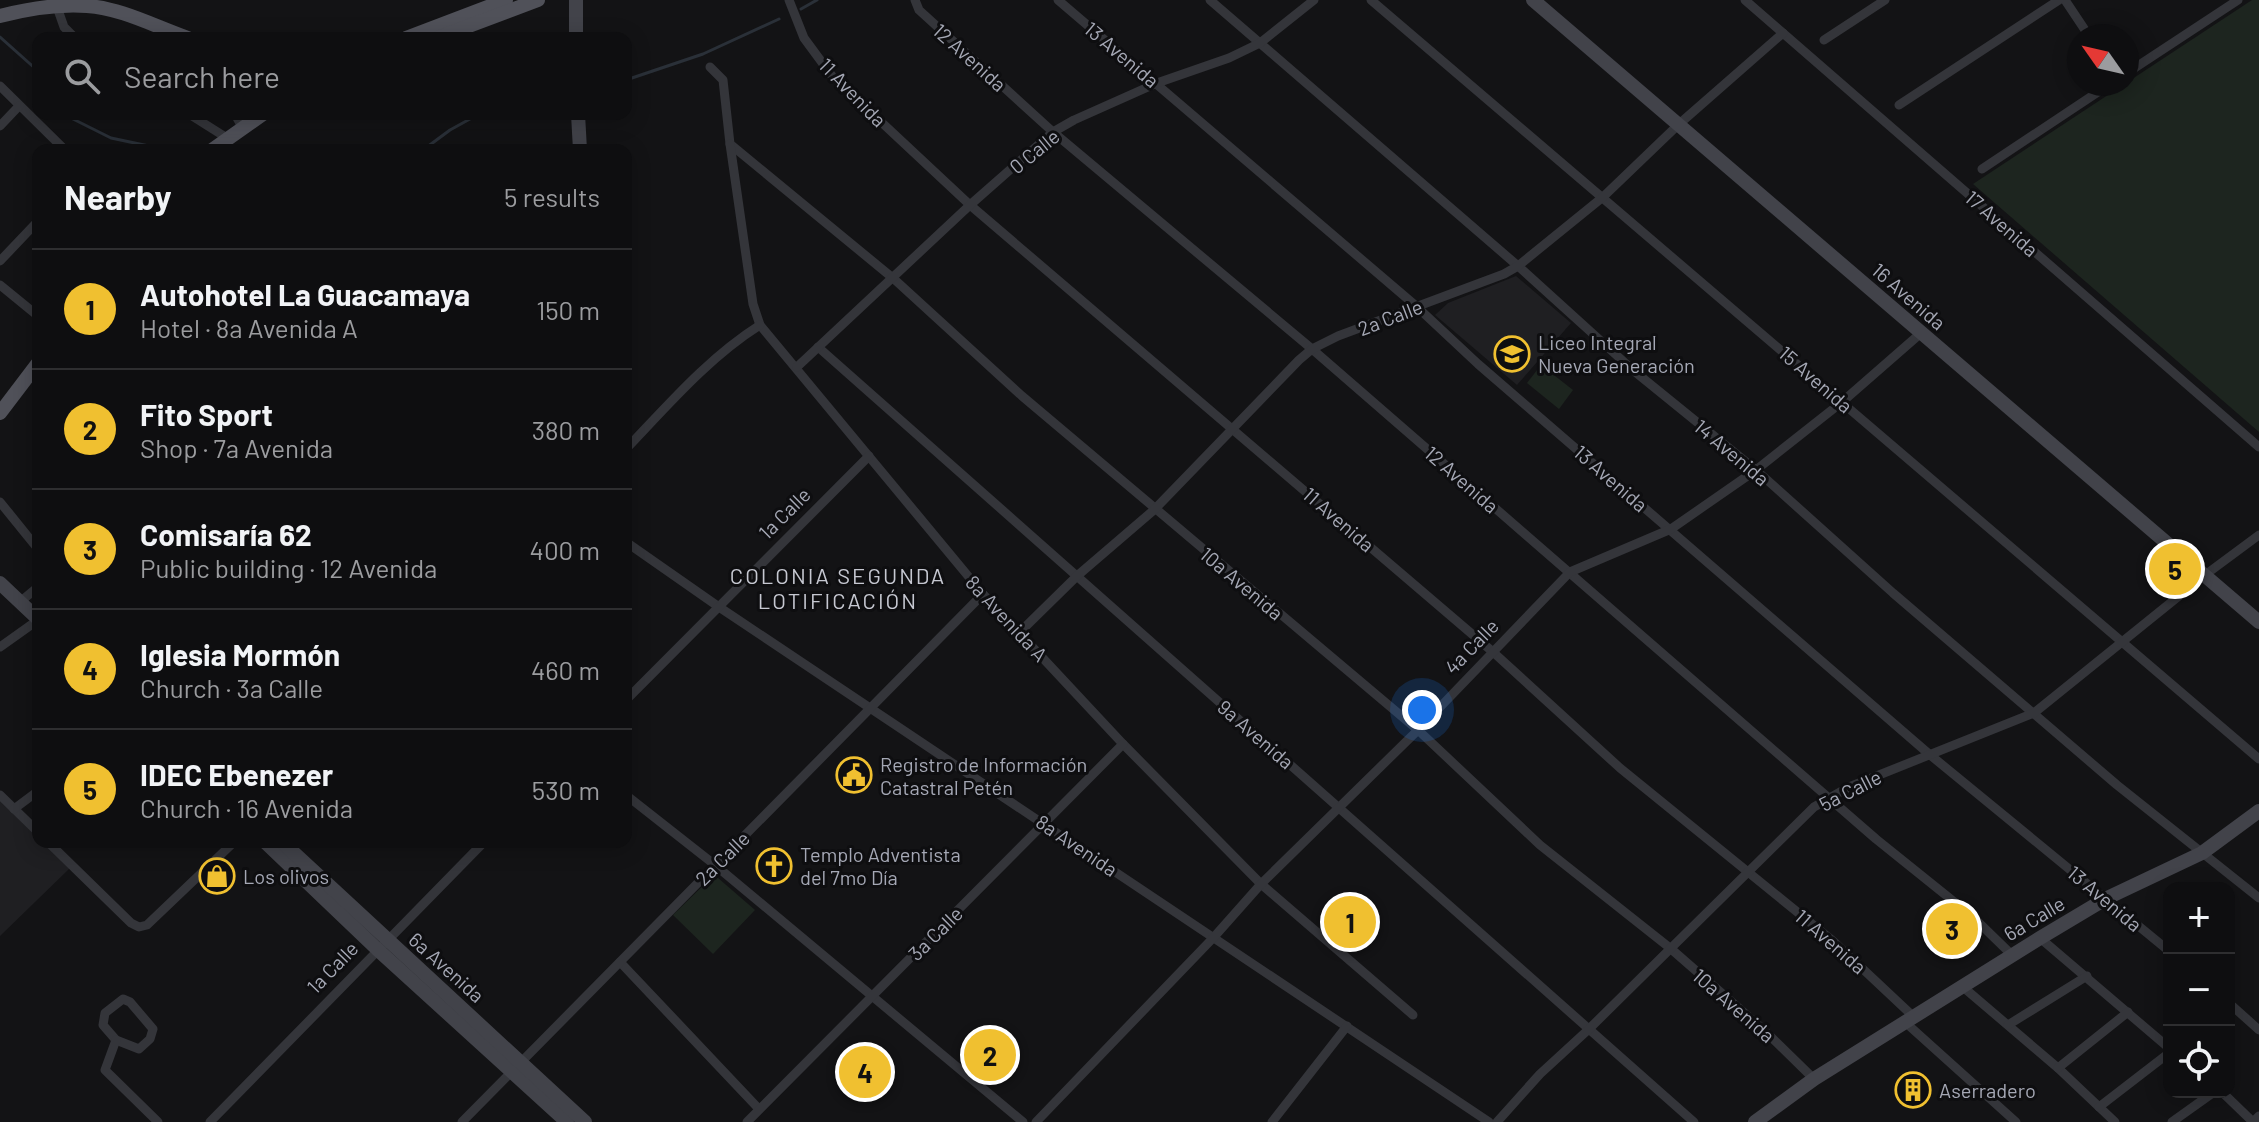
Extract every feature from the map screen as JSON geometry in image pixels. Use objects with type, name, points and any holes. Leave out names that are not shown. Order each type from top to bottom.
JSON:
[{"type":"main road","points":[[422,32],[506,0]]},
{"type":"main road","points":[[453,32],[538,0]]},
{"type":"main road","points":[[576,0],[576,32]]},
{"type":"main road","name":"16 Avenida","points":[[1533,0],[2259,622]]},
{"type":"main road","points":[[0,16],[57,7],[89,6],[117,12],[172,32]]},
{"type":"main road","points":[[573,144],[575,120]]},
{"type":"main road","points":[[577,120],[579,144]]},
{"type":"main road","points":[[220,144],[238,121]]},
{"type":"main road","points":[[0,413],[32,371]]},
{"type":"main road","points":[[0,583],[32,614]]},
{"type":"main road","name":"6a Calle","points":[[1755,1122],[1814,1079],[2012,955],[2107,898],[2202,853],[2259,811]]},
{"type":"main road","name":"6a Avenida","points":[[272,848],[517,1066],[585,1122]]},
{"type":"main road","name":"6a Avenida","points":[[288,848],[382,945]]},
{"type":"main road","name":"6a Avenida","points":[[517,1066],[567,1122]]},
{"type":"street","name":"11 Avenida","points":[[789,0],[804,38],[832,76],[970,205],[1493,652],[1620,768],[1833,941],[2016,1122]]},
{"type":"street","name":"12 Avenida","points":[[915,0],[919,10],[1053,132],[1312,349],[1829,799],[1973,917],[2012,955]]},
{"type":"street","name":"13 Avenida","points":[[1058,0],[1416,306],[1478,364],[1929,754],[2163,946]]},
{"type":"street","name":"14 Avenida","points":[[1210,0],[1518,266],[1634,371],[1756,470],[1893,593],[2259,898]]},
{"type":"street","name":"0 Calle","points":[[797,367],[1053,132],[1157,83],[1229,58],[1260,43],[1314,0]]},
{"type":"street","name":"15 Avenida","points":[[1371,0],[2259,759]]},
{"type":"street","name":"17 Avenida","points":[[1745,0],[2259,447]]},
{"type":"street","points":[[1824,40],[1885,0]]},
{"type":"street","points":[[1899,105],[2062,0],[2080,24]]},
{"type":"street","points":[[2139,65],[2238,0]]},
{"type":"street","points":[[57,7],[69,32]]},
{"type":"street","name":"2a Calle","points":[[1020,632],[1077,576],[1155,509],[1312,349],[1518,266],[1603,197],[1678,125],[1783,33]]},
{"type":"street","points":[[710,67],[723,80],[730,144]]},
{"type":"street","points":[[0,86],[32,118]]},
{"type":"street","points":[[1982,169],[2092,96]]},
{"type":"street","points":[[0,126],[19,106]]},
{"type":"street","points":[[34,120],[59,144]]},
{"type":"street","points":[[198,120],[227,138]]},
{"type":"street","name":"10a Avenida","points":[[730,144],[894,279],[1022,396],[1418,730],[1540,845],[1670,948],[1765,1031],[1814,1079]]},
{"type":"street","name":"8a Avenida A","points":[[730,144],[753,304],[760,325],[983,594],[1123,744],[1261,884],[1413,1015]]},
{"type":"street","points":[[0,261],[32,227]]},
{"type":"street","points":[[0,285],[32,311]]},
{"type":"street","points":[[632,443],[694,377],[737,340],[760,325]]},
{"type":"street","name":"4a Calle","points":[[1036,1122],[1261,884],[1418,730],[1570,572],[1671,529],[1756,470],[1842,402],[1921,333]]},
{"type":"street","name":"9a Avenida","points":[[818,347],[1694,1122]]},
{"type":"street","name":"1a Calle","points":[[632,694],[869,456]]},
{"type":"street","points":[[0,502],[32,542]]},
{"type":"street","name":"5a Calle","points":[[1497,1122],[1540,1074],[1751,872],[1814,807],[1849,787],[2034,713],[2259,535]]},
{"type":"street","name":"8a Avenida","points":[[632,546],[1489,1122]]},
{"type":"street","points":[[20,602],[32,592]]},
{"type":"street","name":"2a Calle","points":[[462,1122],[983,594]]},
{"type":"street","points":[[0,647],[32,624]]},
{"type":"street","name":"3a Calle","points":[[747,1122],[1123,744]]},
{"type":"street","points":[[0,795],[32,826]]},
{"type":"street","points":[[14,809],[32,796]]},
{"type":"street","points":[[632,800],[715,865],[1023,1122]]},
{"type":"street","points":[[54,848],[131,923],[139,927],[147,925],[228,848]]},
{"type":"street","name":"1a Calle","points":[[210,1122],[478,848]]},
{"type":"street","points":[[2040,938],[2163,1044]]},
{"type":"street","points":[[620,962],[759,1109]]},
{"type":"street","points":[[2008,1025],[2087,976]]},
{"type":"street","points":[[1963,987],[2058,1068],[2115,1122]]},
{"type":"street","points":[[123,999],[151,1023],[153,1034],[139,1049],[116,1040],[103,1025],[103,1017],[113,1004],[123,999]]},
{"type":"street","points":[[2235,1008],[2259,1030]]},
{"type":"street","points":[[2058,1068],[2128,1012]]},
{"type":"street","points":[[1272,1122],[1347,1026]]},
{"type":"street","points":[[116,1040],[105,1070],[158,1122]]},
{"type":"street","points":[[2099,1107],[2163,1055]]},
{"type":"street","points":[[2172,1122],[2206,1098]]},
{"type":"street","points":[[2228,1098],[2253,1122],[2259,1116]]},
{"type":"shaded area","points":[[2252,0],[2259,0],[2259,432],[1973,184],[2106,96],[2139,96],[2139,75]]},
{"type":"shaded area","name":"Liceo Integral Nueva Generación","points":[[1516,276],[1571,323],[1517,385],[1435,315],[1448,303]]},
{"type":"shaded area","points":[[1541,365],[1573,390],[1559,409],[1527,383]]},
{"type":"shaded area","points":[[0,799],[32,831],[32,848],[49,848],[70,868],[0,936]]},
{"type":"shaded area","points":[[713,876],[755,910],[713,954],[673,915]]},
{"type":"waterway","points":[[801,9],[817,0]]},
{"type":"waterway","points":[[632,78],[703,54],[779,19]]},
{"type":"waterway","points":[[0,37],[32,66]]},
{"type":"waterway","points":[[75,120],[111,138],[140,144]]},
{"type":"waterway","points":[[431,144],[468,120]]},
{"type":"place","name":"Liceo Integral Nueva Generación","points":[[1512,354]]},
{"type":"place","name":"IDEC Ebenezer","points":[[2175,569]]},
{"type":"place","name":"Registro de Información Catastral Petén","points":[[854,775]]},
{"type":"place","name":"Templo Adventista del 7mo Día","points":[[774,866]]},
{"type":"place","name":"Los olivos","points":[[217,876]]},
{"type":"place","name":"Autohotel La Guacamaya","points":[[1350,922]]},
{"type":"place","name":"Comisaría 62","points":[[1952,929]]},
{"type":"place","name":"Fito Sport","points":[[990,1055]]},
{"type":"place","name":"Iglesia Mormón","points":[[865,1072]]},
{"type":"place","name":"Aserradero","points":[[1913,1090]]},
{"type":"district","name":"COLONIA SEGUNDA LOTIFICACIÓN","points":[[838,588]]}]
